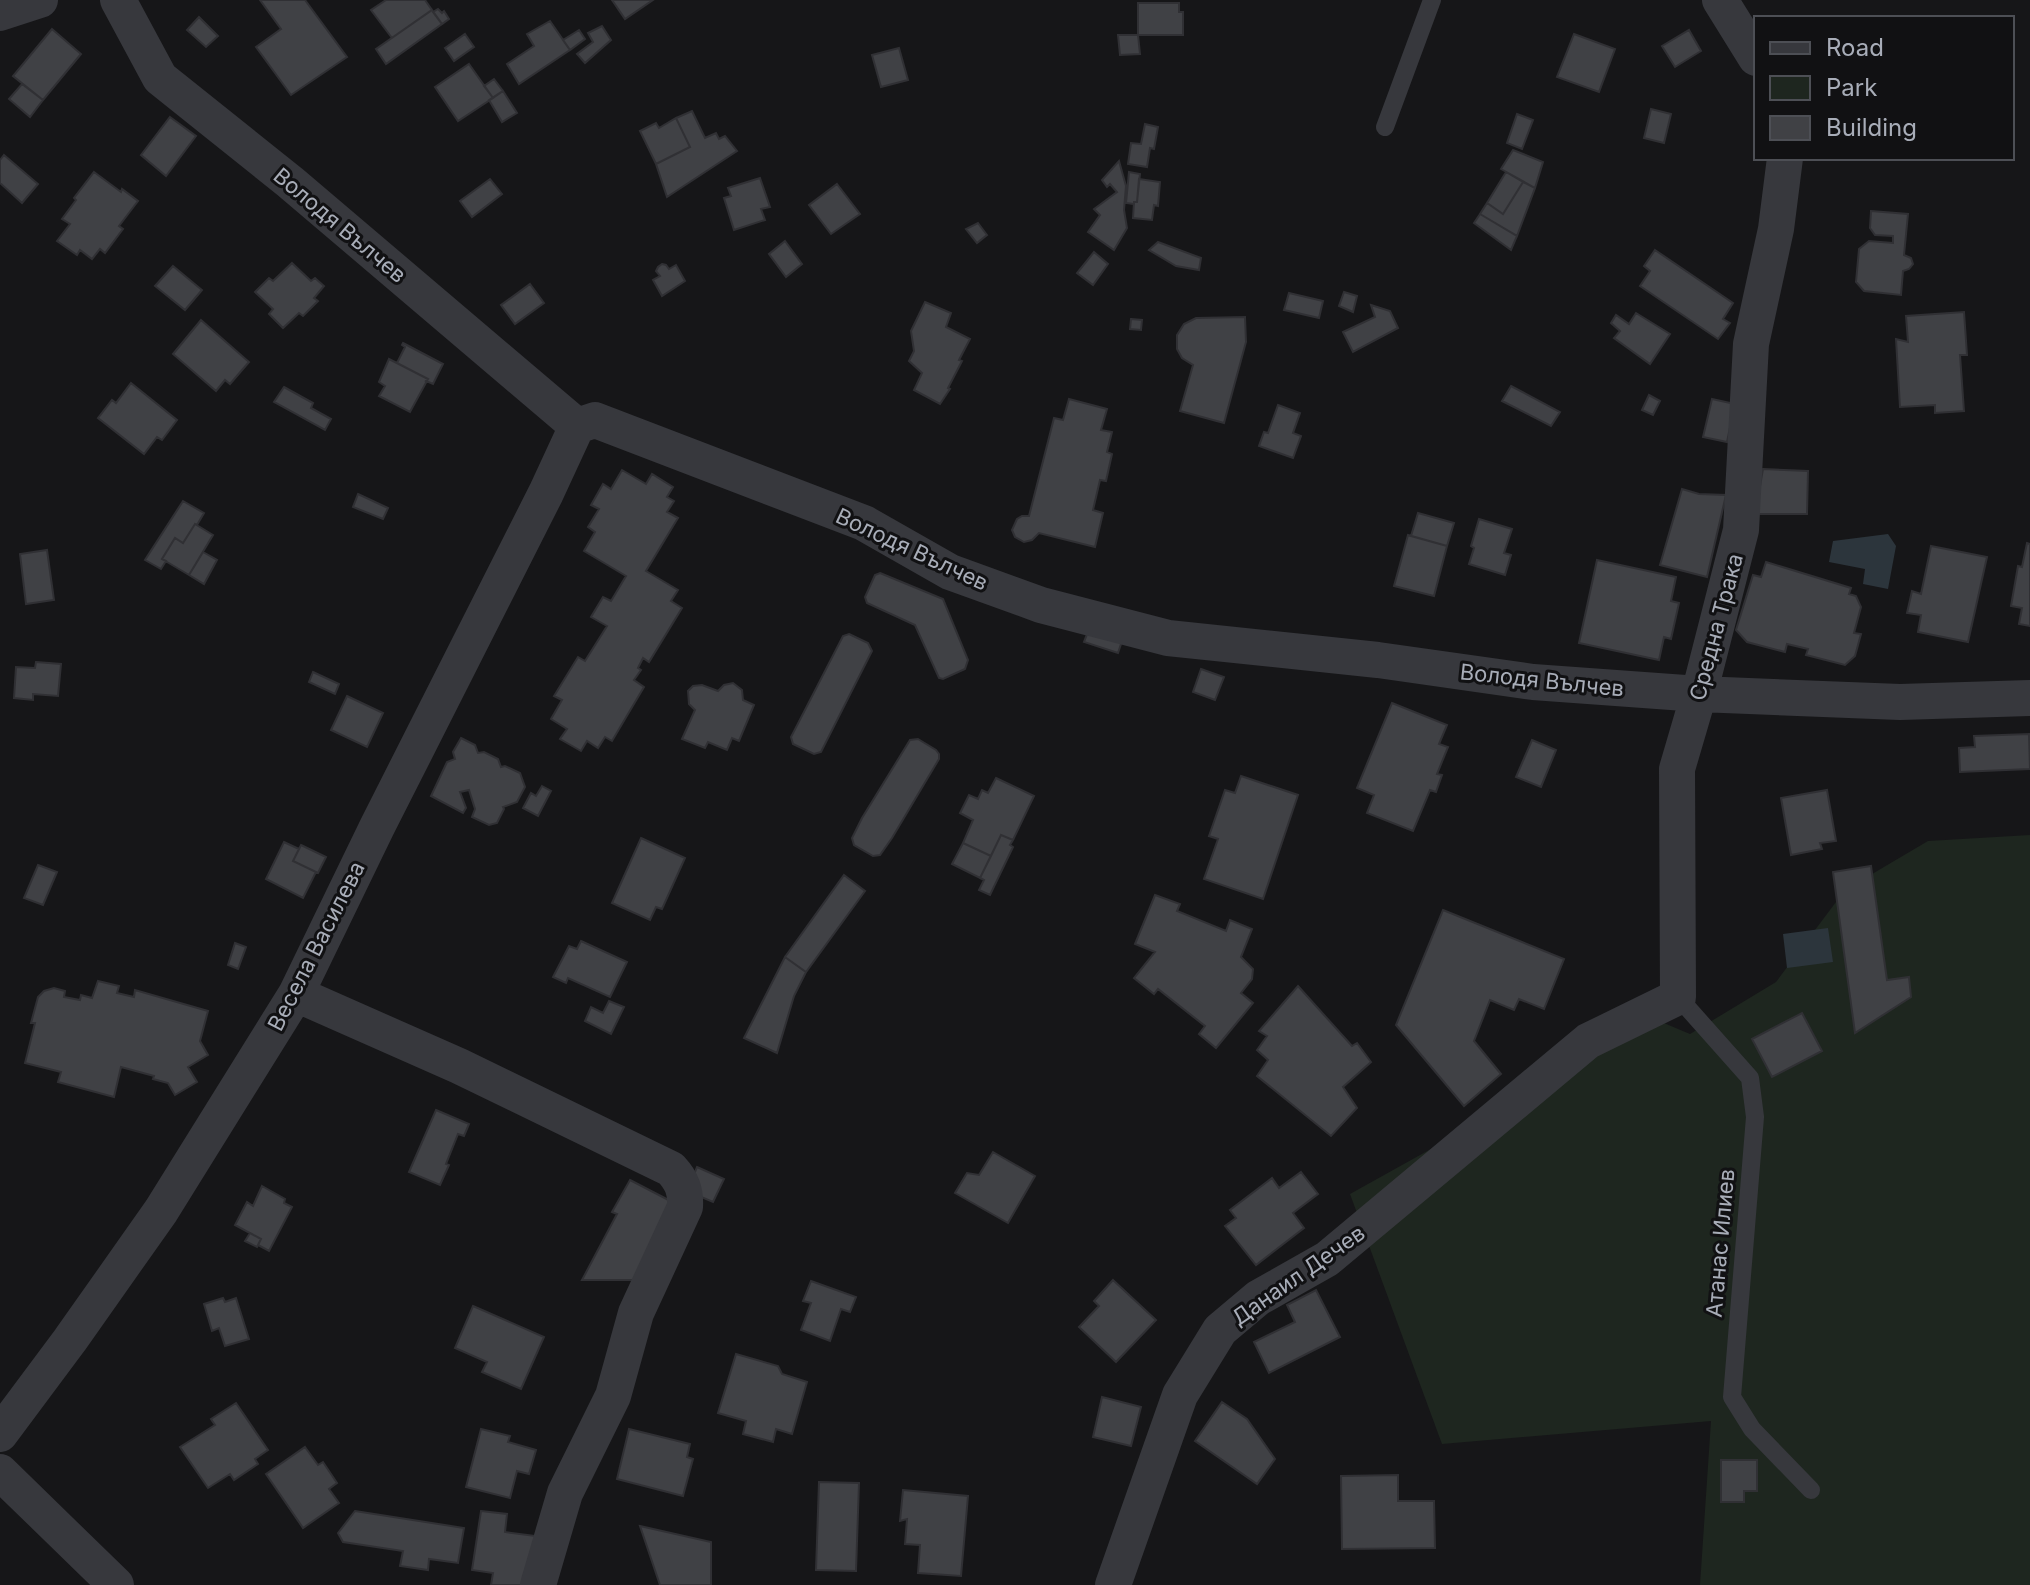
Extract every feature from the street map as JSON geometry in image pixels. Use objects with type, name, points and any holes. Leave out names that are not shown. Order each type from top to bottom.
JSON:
[{"type":"street","points":[[0,13],[40,0]]},
{"type":"street","name":"Володя Вълчев","points":[[118,0],[160,78],[290,182],[577,426],[595,420],[864,523],[950,572],[1041,605],[1168,638],[1378,660],[1533,682],[1699,694],[1900,702],[2030,698]]},
{"type":"street","points":[[1720,0],[1754,55]]},
{"type":"street","name":"Средна Трака","points":[[1678,997],[1677,769],[1741,530],[1751,344],[1776,229],[1785,160]]},
{"type":"street","name":"Весела Василева","points":[[0,1434],[161,1211],[296,994],[577,426]]},
{"type":"street","points":[[296,994],[459,1066],[671,1169],[683,1184],[685,1207],[636,1313],[613,1396],[565,1493],[538,1585]]},
{"type":"street","name":"Данаил Дечев","points":[[1113,1585],[1180,1395],[1220,1330],[1258,1298],[1327,1259],[1588,1041],[1678,997]]},
{"type":"street","points":[[0,1472],[116,1585]]},
{"type":"lane","points":[[1385,127],[1432,0]]},
{"type":"lane","name":"Атанас Илиев","points":[[1678,997],[1750,1078],[1752,1091],[1755,1117],[1732,1397],[1752,1429],[1811,1490]]},
{"type":"green space","points":[[2030,835],[2030,1585],[1700,1585],[1711,1421],[1442,1444],[1350,1194],[1553,1081],[1621,1005],[1690,1034],[1776,982],[1845,890],[1928,841]]},
{"type":"shaded area","points":[[1888,534],[1896,546],[1888,589],[1863,584],[1865,569],[1829,562],[1833,541]]},
{"type":"shaded area","points":[[1828,928],[1833,962],[1787,968],[1783,934]]},
{"type":"building","points":[[260,0],[305,0],[347,57],[291,95],[256,47],[281,29]]},
{"type":"building","points":[[386,0],[425,0],[432,10],[392,38],[371,10]]},
{"type":"building","points":[[612,0],[653,0],[625,19]]},
{"type":"building","points":[[1138,3],[1179,3],[1179,12],[1183,12],[1183,35],[1138,35]]},
{"type":"building","points":[[438,9],[442,13],[444,11],[449,19],[442,24],[433,12]]},
{"type":"building","points":[[432,10],[442,24],[386,64],[376,49]]},
{"type":"building","points":[[199,17],[218,36],[206,47],[187,30]]},
{"type":"building","points":[[550,21],[570,50],[519,84],[507,64],[534,46],[527,34]]},
{"type":"building","points":[[602,26],[611,40],[585,63],[577,54],[593,42],[588,33]]},
{"type":"building","points":[[52,29],[81,54],[43,100],[13,76]]},
{"type":"building","points":[[579,30],[585,39],[570,50],[563,40]]},
{"type":"building","points":[[1689,30],[1701,51],[1675,67],[1662,46]]},
{"type":"building","points":[[465,34],[474,47],[454,61],[445,48]]},
{"type":"building","points":[[1574,34],[1615,49],[1599,92],[1557,77]]},
{"type":"building","points":[[1118,35],[1138,35],[1140,54],[1120,55]]},
{"type":"building","points":[[899,48],[908,80],[881,87],[872,55]]},
{"type":"building","points":[[469,64],[493,98],[458,121],[435,87]]},
{"type":"building","points":[[494,79],[503,91],[493,98],[484,86]]},
{"type":"building","points":[[22,84],[43,100],[30,117],[9,99]]},
{"type":"building","points":[[503,91],[517,113],[502,122],[489,100]]},
{"type":"building","points":[[1651,109],[1671,114],[1664,143],[1644,138]]},
{"type":"building","points":[[692,111],[705,138],[716,133],[719,139],[725,136],[737,151],[667,197],[656,164],[690,147],[676,118]]},
{"type":"building","points":[[1517,114],[1533,120],[1522,149],[1507,143]]},
{"type":"building","points":[[170,117],[196,136],[166,176],[141,155]]},
{"type":"building","points":[[676,118],[690,147],[656,164],[640,131],[656,123],[659,128]]},
{"type":"building","points":[[1145,124],[1158,127],[1147,167],[1128,164],[1131,143],[1141,144]]},
{"type":"building","points":[[1513,150],[1543,162],[1535,188],[1501,169]]},
{"type":"building","points":[[4,155],[38,184],[22,203],[0,183],[0,160]]},
{"type":"building","points":[[1119,161],[1126,186],[1124,210],[1127,228],[1114,250],[1088,232],[1100,215],[1094,209],[1117,192],[1102,180]]},
{"type":"building","points":[[94,172],[138,201],[119,226],[123,229],[105,253],[100,249],[92,259],[80,250],[77,255],[57,241],[70,224],[62,219]]},
{"type":"building","points":[[1129,172],[1140,174],[1137,202],[1134,204],[1126,203]]},
{"type":"building","points":[[1506,172],[1523,182],[1503,214],[1487,203]]},
{"type":"building","points":[[760,178],[770,207],[761,209],[765,220],[734,230],[724,198],[731,196],[728,188]]},
{"type":"building","points":[[490,179],[502,194],[472,217],[460,201]]},
{"type":"building","points":[[1139,179],[1160,182],[1158,206],[1154,205],[1152,220],[1133,218]]},
{"type":"building","points":[[1523,182],[1535,188],[1517,236],[1480,214],[1487,203],[1503,214]]},
{"type":"building","points":[[837,184],[860,214],[831,234],[809,205]]},
{"type":"building","points":[[1871,211],[1908,214],[1904,255],[1911,258],[1913,264],[1903,271],[1901,295],[1864,291],[1856,282],[1859,249],[1869,241],[1893,243],[1893,236],[1875,235],[1870,228]]},
{"type":"building","points":[[1480,214],[1517,236],[1511,250],[1474,223]]},
{"type":"building","points":[[978,223],[987,235],[977,243],[966,229]]},
{"type":"building","points":[[785,241],[802,264],[786,277],[769,254]]},
{"type":"building","points":[[1158,242],[1201,258],[1199,270],[1176,266],[1149,250]]},
{"type":"building","points":[[1655,250],[1733,303],[1723,319],[1730,323],[1718,339],[1640,286],[1650,271],[1644,266]]},
{"type":"building","points":[[1094,252],[1108,264],[1093,285],[1077,273]]},
{"type":"building","points":[[292,263],[311,281],[315,278],[324,286],[314,298],[318,301],[303,316],[299,313],[283,328],[269,314],[273,309],[255,292],[269,278],[273,281]]},
{"type":"building","points":[[662,264],[669,269],[676,265],[685,281],[662,296],[653,280],[660,276],[656,271]]},
{"type":"building","points":[[173,266],[202,290],[185,310],[155,286]]},
{"type":"building","points":[[530,284],[544,303],[515,324],[501,305]]},
{"type":"building","points":[[1344,292],[1357,296],[1353,312],[1339,306]]},
{"type":"building","points":[[1289,293],[1323,301],[1319,318],[1284,310]]},
{"type":"building","points":[[925,302],[951,313],[946,327],[970,339],[959,360],[962,361],[950,389],[940,404],[914,390],[922,373],[909,361],[914,351],[911,331]]},
{"type":"building","points":[[1371,305],[1390,311],[1398,328],[1353,352],[1343,332],[1375,317]]},
{"type":"building","points":[[1964,312],[1967,355],[1960,355],[1964,411],[1935,413],[1935,405],[1900,407],[1896,339],[1908,342],[1906,316]]},
{"type":"building","points":[[1636,313],[1670,334],[1650,364],[1614,338],[1620,331],[1611,323],[1616,315],[1629,324]]},
{"type":"building","points":[[1245,317],[1246,342],[1224,423],[1180,411],[1193,365],[1182,358],[1177,349],[1177,335],[1184,324],[1196,318]]},
{"type":"building","points":[[1131,319],[1142,320],[1141,330],[1130,329]]},
{"type":"building","points":[[201,320],[249,362],[230,384],[225,380],[216,391],[173,354]]},
{"type":"building","points":[[403,343],[443,364],[433,384],[397,363],[405,347]]},
{"type":"building","points":[[389,359],[428,379],[410,412],[379,396],[385,386],[379,382]]},
{"type":"building","points":[[131,383],[177,420],[162,440],[157,437],[144,454],[98,418],[112,400],[116,403]]},
{"type":"building","points":[[1511,386],[1560,412],[1551,426],[1502,401]]},
{"type":"building","points":[[284,387],[313,403],[311,408],[331,419],[325,430],[274,402]]},
{"type":"building","points":[[1649,395],[1660,401],[1653,415],[1642,410]]},
{"type":"building","points":[[1069,399],[1107,409],[1101,430],[1112,432],[1107,452],[1112,454],[1106,481],[1100,480],[1093,510],[1103,513],[1095,547],[1039,533],[1032,540],[1024,542],[1015,537],[1012,530],[1017,519],[1029,516],[1054,418],[1063,420]]},
{"type":"building","points":[[1712,399],[1735,404],[1727,442],[1703,437]]},
{"type":"building","points":[[1278,405],[1300,413],[1293,433],[1301,436],[1293,458],[1259,446],[1264,432],[1268,433]]},
{"type":"building","points":[[1763,469],[1808,471],[1807,514],[1755,514]]},
{"type":"building","points":[[622,470],[646,484],[652,474],[673,487],[667,497],[674,501],[667,512],[678,518],[646,571],[678,590],[671,601],[682,608],[649,662],[643,658],[638,668],[641,670],[634,680],[644,687],[612,741],[605,737],[598,748],[587,741],[581,751],[560,739],[567,729],[551,719],[562,700],[554,696],[578,657],[585,661],[607,626],[591,617],[603,597],[611,601],[626,576],[584,551],[595,532],[588,527],[599,509],[591,505],[603,484],[611,489]]},
{"type":"building","points":[[1682,489],[1699,494],[1726,495],[1707,577],[1660,565]]},
{"type":"building","points":[[358,494],[388,508],[383,519],[353,507]]},
{"type":"building","points":[[183,501],[204,513],[183,543],[175,538],[162,559],[166,561],[161,569],[145,560]]},
{"type":"building","points":[[1418,513],[1454,523],[1447,546],[1411,536]]},
{"type":"building","points":[[1479,519],[1512,529],[1504,553],[1511,555],[1505,575],[1469,564]]},
{"type":"building","points":[[195,524],[213,535],[189,575],[162,559],[175,538],[183,543]]},
{"type":"building","points":[[1408,535],[1447,546],[1434,596],[1394,586]]},
{"type":"building","points":[[2027,543],[2030,544],[2030,626],[2019,624],[2022,608],[2011,606],[2018,566],[2022,567]]},
{"type":"building","points":[[1931,546],[1987,557],[1968,642],[1918,632],[1921,615],[1907,613],[1912,591],[1921,594]]},
{"type":"building","points":[[47,550],[54,600],[26,604],[20,554]]},
{"type":"building","points":[[203,552],[217,560],[204,584],[189,575]]},
{"type":"building","points":[[1597,560],[1676,577],[1671,601],[1679,603],[1671,639],[1664,637],[1659,660],[1579,643]]},
{"type":"building","points":[[1766,562],[1851,588],[1849,594],[1856,596],[1861,607],[1854,633],[1861,634],[1855,656],[1845,665],[1806,655],[1808,649],[1787,644],[1785,652],[1747,642],[1736,630],[1753,575],[1761,577]]},
{"type":"building","points":[[880,573],[943,599],[968,660],[965,669],[939,678],[915,625],[867,603],[865,597],[875,575]]},
{"type":"building","points":[[1093,619],[1126,629],[1118,653],[1084,642]]},
{"type":"building","points":[[849,634],[868,643],[872,651],[821,752],[814,754],[793,744],[791,737],[843,636]]},
{"type":"building","points":[[36,662],[61,664],[58,696],[33,694],[33,700],[14,698],[16,667],[35,668]]},
{"type":"building","points":[[1201,669],[1224,677],[1215,700],[1193,692]]},
{"type":"building","points":[[313,672],[339,684],[335,694],[309,682]]},
{"type":"building","points":[[733,683],[742,690],[743,700],[754,705],[739,741],[732,738],[727,750],[708,742],[705,748],[682,739],[695,710],[689,704],[688,691],[693,686],[702,685],[718,691],[724,685]]},
{"type":"building","points":[[347,696],[383,713],[367,747],[331,730]]},
{"type":"building","points":[[1392,703],[1447,725],[1439,744],[1448,747],[1437,774],[1442,775],[1436,792],[1430,790],[1413,831],[1367,813],[1374,795],[1357,788]]},
{"type":"building","points":[[2029,734],[2030,769],[1960,772],[1959,748],[1975,747],[1974,736]]},
{"type":"building","points":[[461,738],[475,745],[478,753],[484,752],[498,759],[501,767],[520,773],[525,787],[517,802],[503,807],[497,823],[489,825],[472,817],[475,809],[469,790],[460,792],[466,808],[463,813],[431,796],[447,762],[455,759],[453,752]]},
{"type":"building","points":[[918,739],[936,750],[939,759],[892,838],[880,855],[873,856],[854,845],[852,838],[910,740]]},
{"type":"building","points":[[1532,740],[1556,750],[1541,787],[1516,777]]},
{"type":"building","points":[[1241,776],[1298,795],[1263,899],[1204,879],[1218,839],[1209,836],[1225,790],[1235,793]]},
{"type":"building","points":[[996,778],[1034,796],[1013,840],[1001,835],[991,856],[963,843],[973,820],[960,813],[969,795],[978,799],[982,790],[988,793]]},
{"type":"building","points":[[542,786],[551,791],[538,816],[523,808],[531,793],[536,796]]},
{"type":"building","points":[[1827,790],[1836,841],[1820,843],[1822,849],[1791,855],[1781,798]]},
{"type":"building","points":[[1001,835],[1013,840],[1010,845],[1013,847],[990,895],[979,890],[984,880],[980,878]]},
{"type":"building","points":[[641,838],[685,858],[662,909],[656,907],[650,920],[612,903]]},
{"type":"building","points":[[284,842],[299,849],[293,861],[316,872],[303,898],[266,879]]},
{"type":"building","points":[[963,843],[991,856],[980,878],[952,864]]},
{"type":"building","points":[[301,845],[326,857],[318,873],[293,861]]},
{"type":"building","points":[[38,865],[57,872],[43,905],[24,898]]},
{"type":"building","points":[[1871,866],[1887,980],[1909,977],[1911,997],[1855,1033],[1833,872]]},
{"type":"building","points":[[844,875],[865,891],[806,972],[785,957]]},
{"type":"building","points":[[1155,895],[1180,904],[1177,911],[1226,931],[1230,920],[1252,929],[1241,957],[1253,969],[1252,979],[1241,993],[1253,1003],[1216,1048],[1199,1034],[1205,1026],[1158,989],[1154,994],[1134,978],[1155,952],[1135,944]]},
{"type":"building","points":[[1443,910],[1564,959],[1544,1009],[1519,999],[1514,1010],[1490,1000],[1474,1041],[1501,1074],[1464,1106],[1396,1025]]},
{"type":"building","points":[[581,941],[627,962],[610,997],[568,978],[566,983],[553,977],[569,946],[577,949]]},
{"type":"building","points":[[235,943],[246,947],[238,969],[228,965]]},
{"type":"building","points":[[785,957],[806,972],[794,996],[777,1053],[744,1038]]},
{"type":"building","points":[[98,981],[119,986],[117,993],[134,997],[135,990],[208,1011],[200,1041],[208,1055],[188,1067],[197,1082],[175,1095],[168,1083],[121,1067],[114,1097],[58,1082],[61,1072],[25,1063],[38,997],[54,988],[65,991],[64,997],[80,1000],[81,995],[92,998]]},
{"type":"building","points":[[1298,986],[1352,1046],[1357,1043],[1371,1062],[1343,1087],[1357,1108],[1331,1136],[1257,1076],[1268,1060],[1257,1050],[1267,1036],[1259,1031]]},
{"type":"building","points":[[609,1001],[624,1007],[611,1034],[585,1021],[591,1007],[603,1013]]},
{"type":"building","points":[[1802,1013],[1822,1051],[1772,1077],[1752,1039]]},
{"type":"building","points":[[436,1110],[469,1124],[464,1136],[458,1134],[440,1185],[409,1172]]},
{"type":"building","points":[[993,1152],[1035,1176],[1008,1223],[955,1193],[967,1173],[979,1175]]},
{"type":"building","points":[[697,1167],[724,1179],[713,1202],[687,1191]]},
{"type":"building","points":[[1301,1172],[1318,1194],[1293,1213],[1304,1228],[1256,1265],[1225,1226],[1236,1218],[1230,1210],[1272,1178],[1279,1188]]},
{"type":"building","points":[[630,1180],[684,1208],[646,1280],[582,1280],[617,1214],[612,1212]]},
{"type":"building","points":[[262,1186],[285,1199],[284,1203],[292,1207],[269,1251],[258,1245],[261,1239],[235,1225],[247,1202],[253,1206]]},
{"type":"building","points":[[250,1233],[261,1239],[257,1247],[245,1241]]},
{"type":"building","points":[[1113,1280],[1156,1320],[1116,1362],[1079,1327],[1099,1306],[1094,1301]]},
{"type":"building","points":[[811,1281],[856,1297],[850,1312],[841,1309],[830,1341],[801,1330],[811,1303],[803,1301]]},
{"type":"building","points":[[1316,1290],[1340,1337],[1269,1373],[1254,1342],[1295,1322],[1287,1305]]},
{"type":"building","points":[[223,1298],[225,1302],[236,1298],[249,1339],[225,1346],[219,1328],[212,1331],[204,1304]]},
{"type":"building","points":[[473,1306],[544,1337],[521,1389],[482,1372],[487,1362],[455,1348]]},
{"type":"building","points":[[736,1354],[778,1366],[782,1374],[807,1382],[792,1434],[776,1429],[773,1442],[743,1434],[746,1421],[718,1413]]},
{"type":"building","points":[[1102,1397],[1141,1407],[1131,1446],[1093,1437]]},
{"type":"building","points":[[1222,1402],[1247,1419],[1275,1459],[1257,1484],[1195,1441]]},
{"type":"building","points":[[236,1403],[268,1450],[255,1459],[258,1464],[234,1480],[230,1474],[208,1488],[180,1447],[215,1425],[211,1419]]},
{"type":"building","points":[[481,1429],[510,1436],[508,1442],[536,1450],[529,1474],[517,1471],[510,1498],[466,1487]]},
{"type":"building","points":[[629,1429],[690,1444],[687,1457],[693,1459],[683,1496],[617,1479]]},
{"type":"building","points":[[305,1447],[318,1465],[323,1462],[337,1483],[329,1489],[339,1503],[303,1528],[266,1474]]},
{"type":"building","points":[[1721,1460],[1757,1460],[1757,1491],[1744,1491],[1744,1502],[1721,1502]]},
{"type":"building","points":[[1398,1475],[1398,1501],[1434,1501],[1435,1548],[1342,1549],[1341,1476]]},
{"type":"building","points":[[819,1482],[859,1483],[856,1571],[816,1570]]},
{"type":"building","points":[[903,1490],[968,1496],[961,1576],[918,1573],[920,1545],[905,1544],[907,1519],[900,1521]]},
{"type":"building","points":[[355,1511],[464,1528],[458,1563],[429,1559],[428,1570],[400,1566],[403,1551],[343,1542],[338,1533]]},
{"type":"building","points":[[481,1511],[507,1514],[505,1532],[536,1536],[529,1585],[491,1585],[493,1573],[472,1570]]},
{"type":"building","points":[[640,1526],[711,1542],[711,1585],[660,1585]]}]
